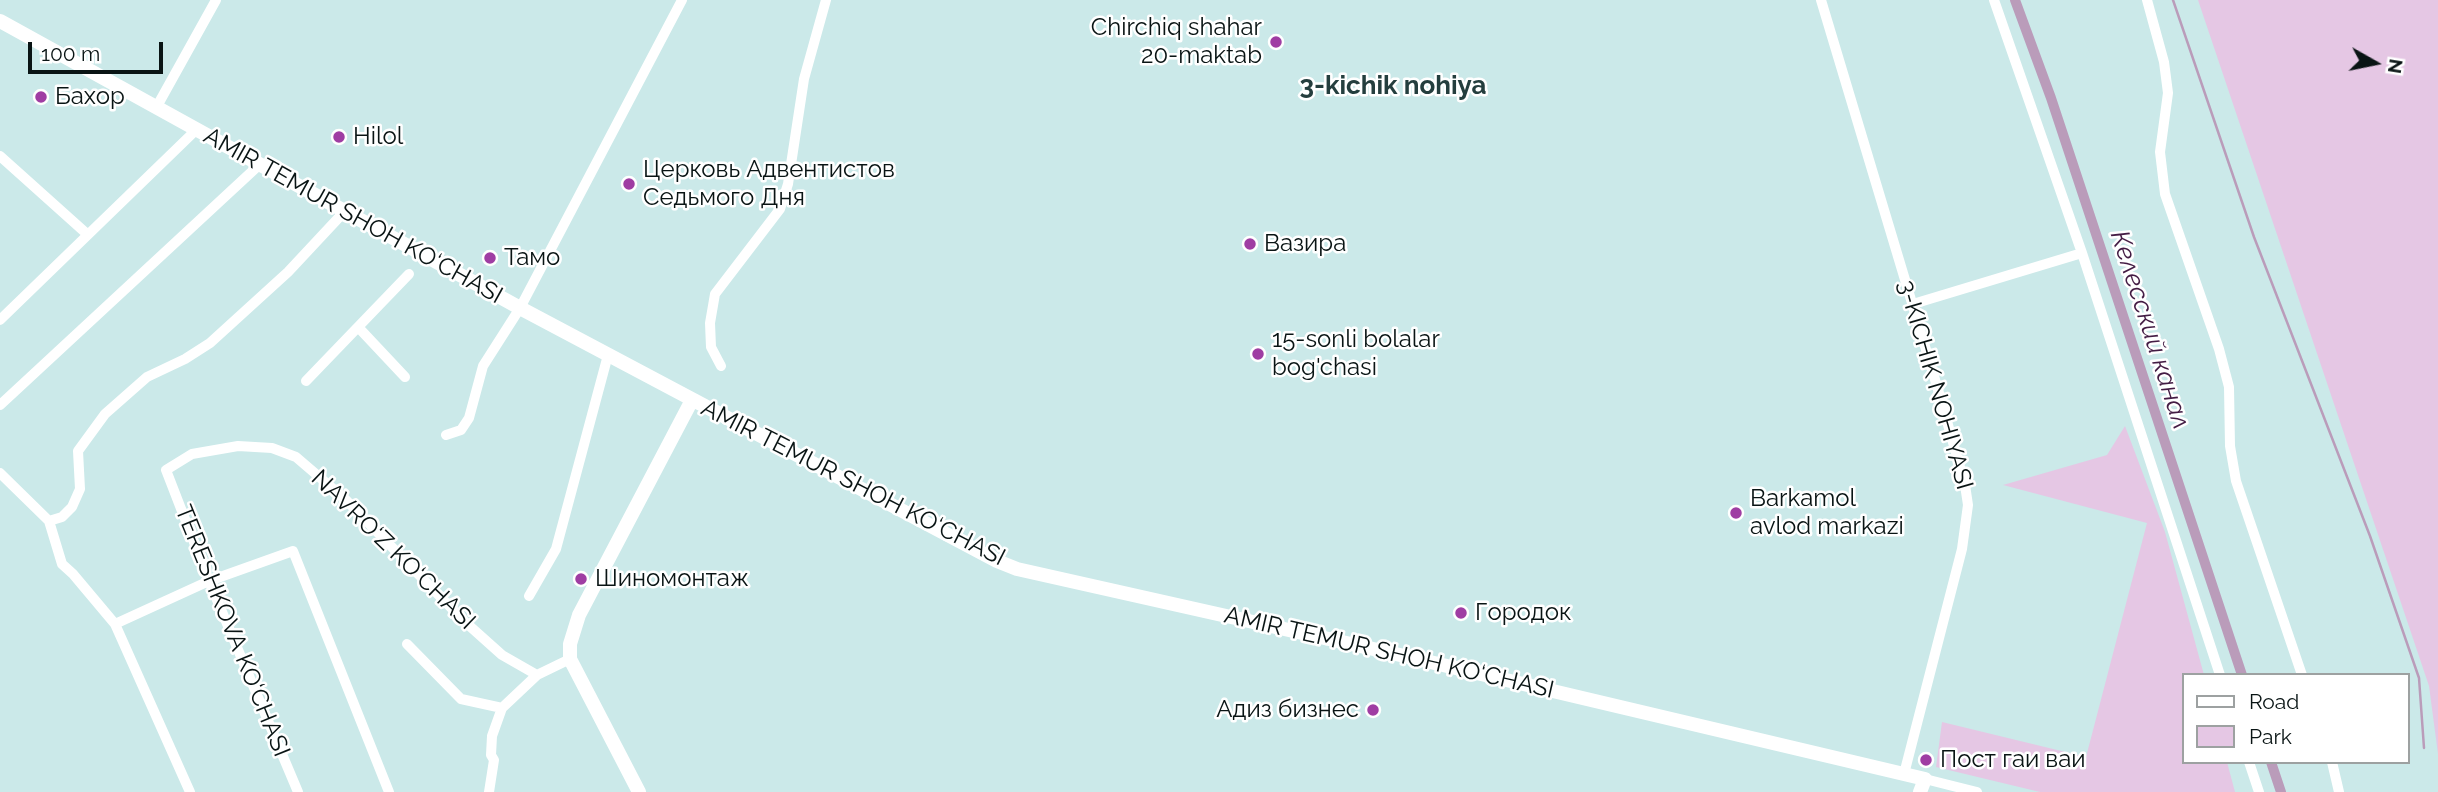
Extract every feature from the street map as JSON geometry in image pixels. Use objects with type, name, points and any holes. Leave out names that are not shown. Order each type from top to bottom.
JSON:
[{"type":"main road","name":"AMIR TEMUR SHOH KO‘CHASI","points":[[0,21],[520,308],[975,551],[1017,569],[1385,651],[1904,774],[1923,786]]},
{"type":"main road","points":[[639,792],[570,659],[572,636],[579,615],[692,400]]},
{"type":"street","points":[[156,108],[216,0]]},
{"type":"street","points":[[446,435],[461,430],[469,418],[483,366],[520,308],[681,0]]},
{"type":"street","points":[[721,366],[711,347],[710,323],[715,294],[780,209],[788,184],[804,79],[826,0]]},
{"type":"street","name":"3-KICHIK NOHIYASI","points":[[1821,0],[1963,475],[1968,505],[1962,549],[1904,774]]},
{"type":"street","points":[[1994,0],[2082,253],[2219,673]]},
{"type":"street","points":[[2147,0],[2164,62],[2167,85],[2160,152],[2165,194],[2220,349],[2229,387],[2230,446],[2236,481],[2301,673]]},
{"type":"street","points":[[0,320],[196,130]]},
{"type":"street","points":[[0,156],[87,234]]},
{"type":"street","points":[[0,405],[259,165]]},
{"type":"street","points":[[48,521],[62,517],[72,507],[80,489],[78,451],[105,414],[147,377],[185,359],[210,343],[288,272],[344,212]]},
{"type":"street","points":[[1913,304],[2082,253]]},
{"type":"street","points":[[306,381],[409,274]]},
{"type":"street","points":[[358,327],[405,377]]},
{"type":"street","points":[[529,596],[556,549],[608,355]]},
{"type":"street","name":"NAVRO‘Z KO‘CHASI","points":[[166,470],[192,454],[238,446],[272,448],[296,457],[345,499],[464,621],[502,655],[537,675]]},
{"type":"street","name":"TERESHKOVA KO‘CHASI","points":[[166,470],[209,581],[298,792]]},
{"type":"street","points":[[0,472],[48,521],[61,564],[73,574],[115,624],[190,792]]},
{"type":"street","points":[[115,624],[209,581],[293,551],[389,792]]},
{"type":"street","points":[[407,644],[461,699],[502,708]]},
{"type":"street","points":[[489,792],[494,760],[491,755],[492,736],[502,708],[537,675],[570,659]]},
{"type":"street","points":[[2250,764],[2259,792]]},
{"type":"street","points":[[2332,764],[2339,792]]},
{"type":"street","points":[[1923,786],[1978,792]]},
{"type":"green space","points":[[2198,0],[2438,0],[2438,754],[2429,686]]},
{"type":"green space","points":[[2125,426],[2165,532],[2203,673],[2182,673],[2182,764],[2228,764],[2235,792],[2040,792],[1936,767],[1942,722],[2086,757],[2147,523],[2003,485],[2107,455]]},
{"type":"waterway","name":"Келесский канал","points":[[2015,0],[2051,98],[2241,673]]},
{"type":"waterway","points":[[2173,0],[2254,237],[2370,536],[2419,678],[2424,748]]},
{"type":"waterway","name":"Келесский канал","points":[[2272,764],[2281,792]]},
{"type":"place","name":"Chirchiq shahar 20-maktab","points":[[1276,42]]},
{"type":"place","name":"Бахор","points":[[41,97]]},
{"type":"place","name":"Hilol","points":[[339,137]]},
{"type":"place","name":"Церковь Адвентистов Седьмого Дня","points":[[629,184]]},
{"type":"place","name":"Вазира","points":[[1250,244]]},
{"type":"place","name":"Тамо","points":[[490,258]]},
{"type":"place","name":"15-sonli bolalar bog'chasi","points":[[1258,354]]},
{"type":"place","name":"Barkamol avlod markazi","points":[[1736,513]]},
{"type":"place","name":"Шиномонтаж","points":[[581,579]]},
{"type":"place","name":"Городок","points":[[1461,613]]},
{"type":"place","name":"Адиз бизнес","points":[[1373,710]]},
{"type":"place","name":"Пост гаи ваи","points":[[1926,760]]},
{"type":"district","name":"3-kichik nohiya","points":[[1393,86]]}]
